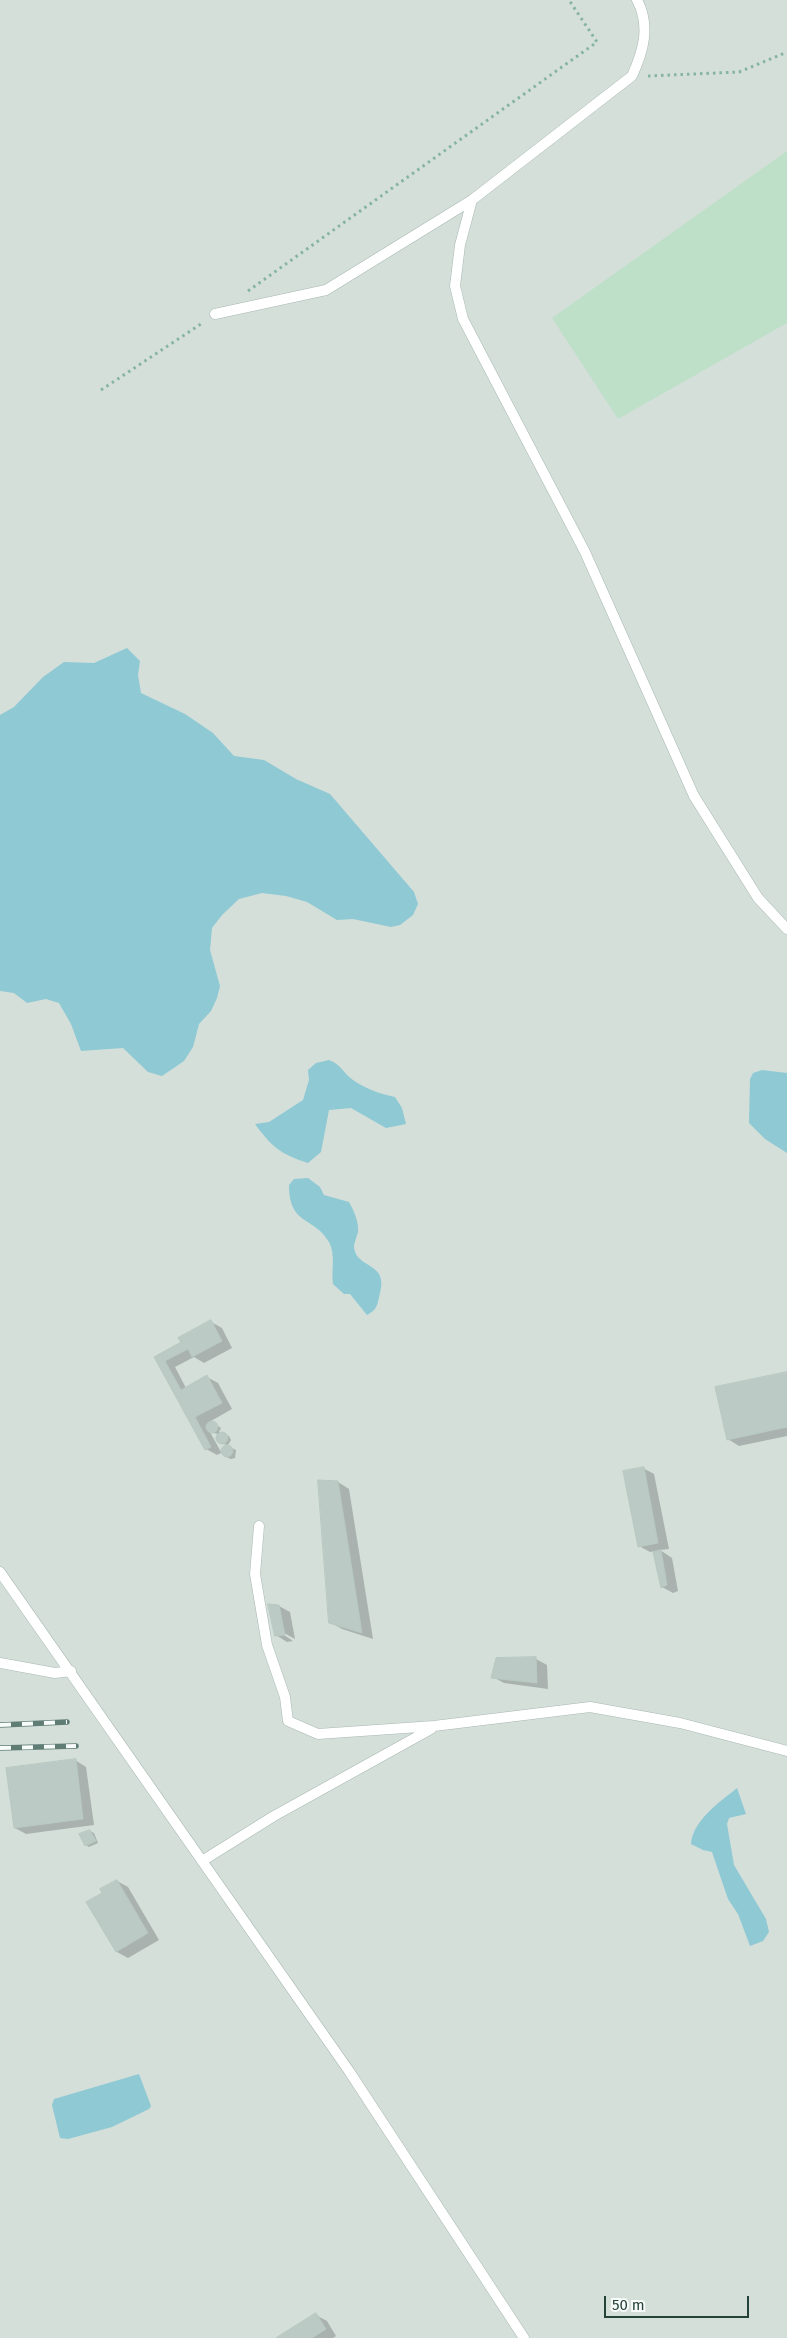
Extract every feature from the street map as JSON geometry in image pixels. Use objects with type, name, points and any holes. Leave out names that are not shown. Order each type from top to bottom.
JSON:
[{"type":"lane","points":[[215,314],[326,290],[472,200],[632,76],[644,49],[644,25],[637,0]]},
{"type":"lane","points":[[472,200],[460,245],[456,286],[462,319],[585,552],[694,796],[758,898],[787,929]]},
{"type":"lane","points":[[259,1526],[255,1574],[267,1644],[285,1697],[288,1721],[318,1734],[434,1726],[590,1707],[680,1723],[787,1751]]},
{"type":"lane","points":[[0,1572],[349,2071],[524,2338]]},
{"type":"lane","points":[[0,1664],[55,1673],[70,1671]]},
{"type":"lane","points":[[202,1861],[274,1816],[434,1726]]},
{"type":"path","points":[[240,297],[597,42],[568,0]]},
{"type":"path","points":[[632,76],[738,72],[787,52]]},
{"type":"path","points":[[101,390],[215,314]]},
{"type":"shaded area","points":[[0,0],[787,0],[787,2338],[0,2338]]},
{"type":"green space","points":[[787,151],[787,323],[618,419],[552,318]]},
{"type":"water","points":[[127,648],[140,661],[138,675],[141,693],[185,714],[213,733],[234,756],[264,760],[296,779],[330,794],[414,892],[418,904],[413,915],[400,925],[391,927],[353,919],[337,920],[307,902],[286,896],[262,893],[239,899],[222,915],[212,928],[210,950],[220,986],[217,998],[211,1011],[199,1024],[193,1047],[184,1061],[162,1076],[148,1072],[123,1048],[81,1051],[71,1024],[59,1003],[46,999],[27,1003],[14,993],[0,991],[0,715],[14,707],[43,677],[64,662],[94,663]]},
{"type":"water","points":[[329,1060],[337,1064],[353,1080],[363,1086],[395,1097],[402,1108],[406,1124],[386,1128],[351,1108],[329,1110],[321,1152],[308,1163],[277,1149],[255,1124],[269,1122],[303,1100],[309,1080],[308,1070],[316,1063]]},
{"type":"water","points":[[762,1070],[787,1073],[787,1153],[765,1139],[749,1123],[750,1079],[753,1073]]},
{"type":"water","points":[[308,1178],[320,1187],[324,1195],[349,1202],[354,1213],[358,1228],[354,1247],[356,1254],[376,1271],[382,1283],[376,1306],[367,1315],[350,1294],[344,1294],[333,1284],[333,1257],[329,1242],[323,1234],[303,1219],[293,1208],[289,1185],[294,1179]]},
{"type":"water","points":[[737,1788],[746,1814],[729,1818],[727,1824],[734,1865],[766,1919],[769,1932],[763,1941],[750,1946],[738,1914],[728,1899],[712,1852],[691,1844],[693,1835],[702,1819]]},
{"type":"water","points":[[139,2074],[151,2106],[149,2109],[112,2127],[68,2139],[60,2138],[52,2105],[54,2099]]},
{"type":"building","points":[[211,1320],[222,1341],[192,1357],[188,1349],[165,1361],[181,1390],[207,1375],[222,1403],[195,1417],[211,1447],[205,1450],[154,1357],[181,1342],[178,1338]]},
{"type":"building","points":[[787,1372],[787,1427],[727,1440],[715,1387]]},
{"type":"building","points":[[210,1421],[214,1421],[218,1427],[214,1433],[210,1433],[206,1429],[206,1425]]},
{"type":"building","points":[[220,1432],[224,1432],[228,1438],[224,1444],[220,1444],[216,1440],[216,1436]]},
{"type":"building","points":[[225,1445],[229,1445],[233,1451],[229,1457],[225,1457],[221,1453],[221,1449]]},
{"type":"building","points":[[644,1467],[658,1543],[638,1547],[623,1471]]},
{"type":"building","points":[[318,1480],[338,1481],[362,1633],[329,1623]]},
{"type":"building","points":[[661,1550],[667,1585],[661,1588],[653,1552]]},
{"type":"building","points":[[268,1604],[279,1605],[285,1635],[275,1636]]},
{"type":"building","points":[[536,1657],[537,1683],[491,1678],[496,1658]]},
{"type":"building","points":[[76,1759],[83,1819],[14,1828],[6,1768]]},
{"type":"building","points":[[90,1830],[96,1841],[85,1846],[79,1834]]},
{"type":"building","points":[[117,1880],[148,1933],[116,1952],[86,1902],[102,1893],[100,1889]]},
{"type":"building","points":[[316,2313],[326,2329],[312,2338],[276,2338]]},
{"type":"railway","points":[[0,1725],[67,1722]]},
{"type":"railway","points":[[0,1748],[76,1746]]}]
